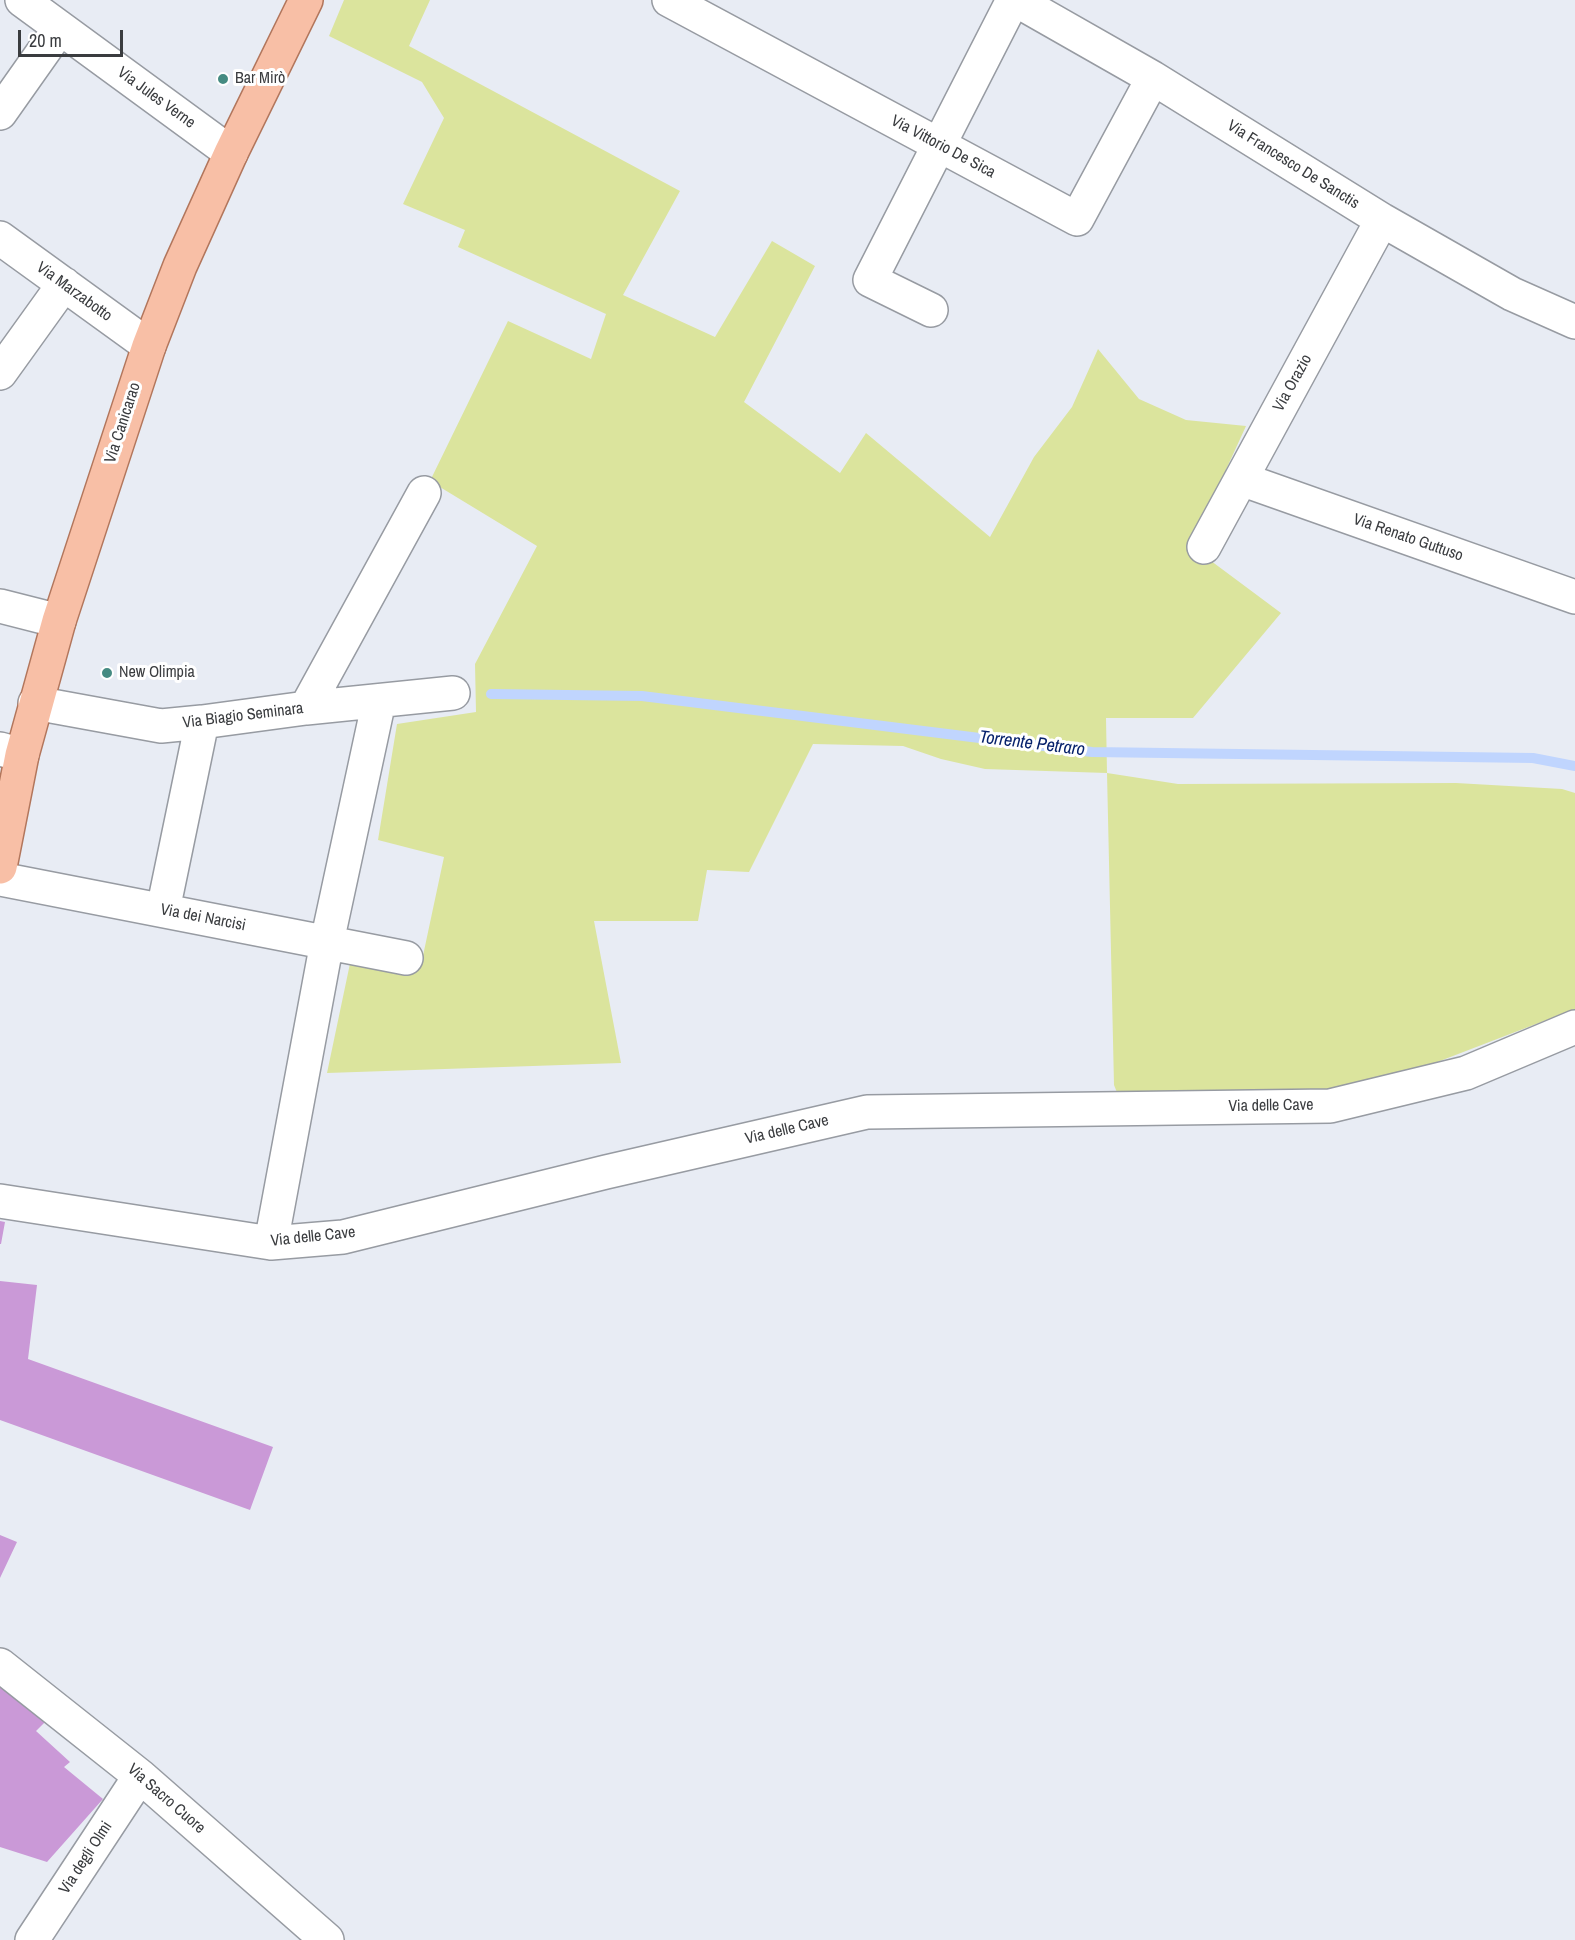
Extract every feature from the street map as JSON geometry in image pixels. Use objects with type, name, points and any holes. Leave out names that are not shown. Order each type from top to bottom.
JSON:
[{"type":"main road","name":"Via Canicarao","points":[[0,867],[11,752],[35,703],[58,621],[149,346],[180,266],[231,153],[306,0]]},
{"type":"street","name":"Via Jules Verne","points":[[22,0],[231,153]]},
{"type":"street","name":"Via Vittorio De Sica","points":[[669,0],[1077,219],[1153,78]]},
{"type":"street","points":[[931,310],[870,280],[1015,0]]},
{"type":"street","name":"Via Francesco De Sanctis","points":[[1015,0],[1153,78],[1382,220],[1512,294],[1575,322]]},
{"type":"street","points":[[0,113],[60,28]]},
{"type":"street","name":"Via Orazio","points":[[1204,547],[1382,220]]},
{"type":"street","name":"Via Marzabotto","points":[[0,238],[149,346]]},
{"type":"street","points":[[0,374],[64,284]]},
{"type":"street","name":"Via Renato Guttuso","points":[[1241,480],[1575,597]]},
{"type":"street","points":[[306,708],[424,493]]},
{"type":"street","points":[[0,606],[58,621]]},
{"type":"street","name":"Via Biagio Seminara","points":[[35,703],[161,726],[453,693]]},
{"type":"street","points":[[271,1243],[327,942],[379,701]]},
{"type":"street","points":[[163,910],[202,722]]},
{"type":"street","name":"Via dei Narcisi","points":[[0,879],[406,958]]},
{"type":"street","name":"Via delle Cave","points":[[0,1201],[271,1243],[344,1237],[606,1172],[867,1112],[1330,1106],[1467,1073],[1575,1027]]},
{"type":"street","name":"Via Sacro Cuore","points":[[0,1665],[140,1776],[327,1940]]},
{"type":"street","name":"Via degli Olmi","points":[[32,1940],[140,1776]]},
{"type":"green space","points":[[344,0],[430,0],[409,46],[680,191],[623,295],[715,337],[772,241],[815,266],[744,402],[840,473],[866,433],[990,537],[1034,457],[1072,407],[1098,349],[1139,399],[1186,420],[1246,426],[1191,546],[1281,613],[1193,718],[1106,718],[1107,773],[985,769],[941,759],[903,746],[813,744],[749,872],[707,870],[698,921],[594,921],[621,1063],[327,1073],[352,954],[421,965],[444,857],[378,840],[397,724],[476,712],[475,664],[537,546],[430,481],[508,321],[591,359],[606,314],[458,247],[465,230],[403,204],[444,118],[422,82],[329,36]]},
{"type":"green space","points":[[1107,773],[1178,784],[1456,783],[1562,789],[1575,793],[1575,1009],[1375,1086],[1334,1092],[1118,1095],[1114,1085]]},
{"type":"building","points":[[0,1221],[5,1222],[1,1244],[0,1244]]},
{"type":"building","points":[[0,1281],[37,1285],[28,1359],[273,1447],[250,1510],[0,1420]]},
{"type":"building","points":[[0,1535],[17,1542],[0,1578]]},
{"type":"building","points":[[0,1679],[50,1717],[36,1731],[70,1762],[64,1767],[103,1799],[47,1862],[0,1847]]},
{"type":"waterway","name":"Torrente Petraro","points":[[491,694],[642,696],[1092,752],[1533,758],[1575,766]]},
{"type":"place","name":"Bar Mirò","points":[[223,79]]},
{"type":"place","name":"New Olimpia","points":[[107,673]]}]
